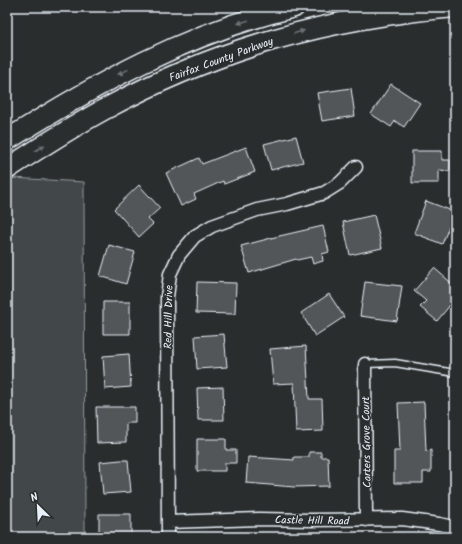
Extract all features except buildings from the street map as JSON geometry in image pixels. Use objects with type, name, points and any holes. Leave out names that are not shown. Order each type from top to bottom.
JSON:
[{"type":"highway","points":[[7,140],[94,87],[164,52],[236,24],[294,7]]},
{"type":"highway","name":"Fairfax County Parkway","points":[[7,169],[105,109],[171,76],[214,58],[278,37],[332,24],[389,14],[455,7]]},
{"type":"street","name":"Red Hill Drive","points":[[168,537],[167,297],[170,274],[179,255],[195,236],[212,226],[257,210],[287,204],[324,193],[340,183],[356,167]]},
{"type":"street","name":"Carters Grove Court","points":[[365,364],[366,520]]},
{"type":"street","name":"Castle Hill Road","points":[[168,522],[259,519],[402,519],[455,527]]},
{"type":"lane","points":[[365,364],[395,363],[455,373]]},
{"type":"shaded area","points":[[12,178],[84,182],[85,537],[7,537],[7,181]]}]
